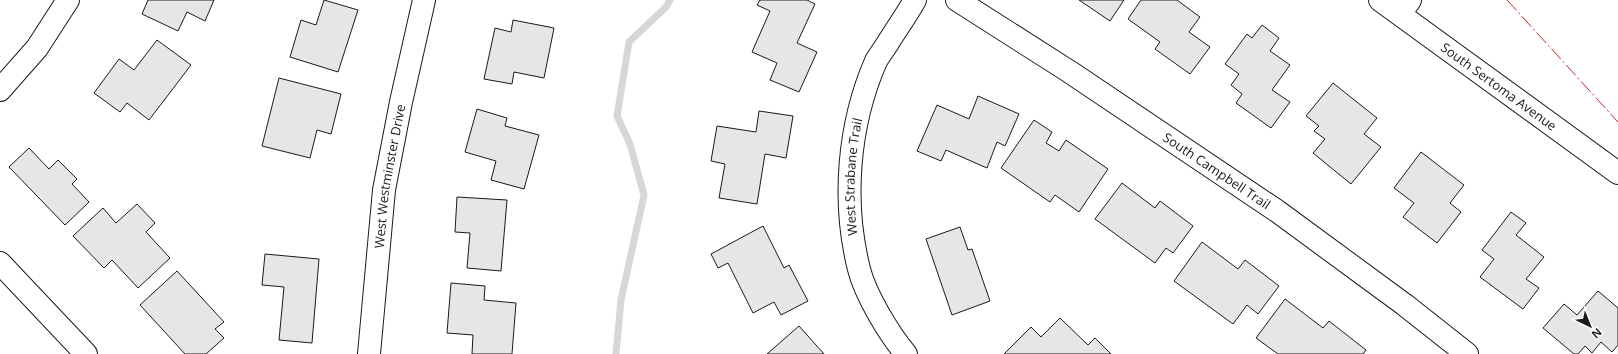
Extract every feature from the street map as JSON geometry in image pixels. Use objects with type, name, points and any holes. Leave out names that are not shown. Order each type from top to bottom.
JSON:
[{"type":"street","points":[[0,90],[37,48],[68,0]]},
{"type":"street","name":"West Westminster Drive","points":[[369,354],[384,190],[401,102],[424,0]]},
{"type":"street","name":"West Strabane Trail","points":[[906,354],[875,307],[859,271],[853,238],[850,192],[852,147],[865,92],[877,60],[915,0]]},
{"type":"street","name":"South Campbell Trail","points":[[958,0],[1070,72],[1277,211],[1405,305],[1467,354]]},
{"type":"street","name":"South Sertoma Avenue","points":[[1380,0],[1405,7],[1618,173]]},
{"type":"street","points":[[0,262],[86,354]]},
{"type":"building","points":[[148,0],[214,0],[205,21],[187,12],[178,31],[142,14]]},
{"type":"building","points":[[324,0],[358,10],[338,72],[290,57],[301,20],[316,25]]},
{"type":"building","points":[[760,0],[807,0],[815,4],[797,43],[817,52],[799,92],[770,80],[777,63],[752,52],[770,11],[757,5]]},
{"type":"building","points":[[1079,0],[1124,0],[1110,21]]},
{"type":"building","points":[[1141,0],[1177,0],[1200,17],[1189,32],[1210,47],[1190,74],[1155,49],[1160,42],[1128,19]]},
{"type":"building","points":[[513,20],[554,28],[544,78],[514,72],[512,84],[484,79],[495,28],[511,32]]},
{"type":"building","points":[[1262,25],[1279,38],[1270,51],[1290,65],[1272,90],[1290,102],[1271,128],[1236,103],[1242,94],[1231,85],[1239,74],[1225,64],[1247,34],[1252,38]]},
{"type":"building","points":[[157,40],[191,65],[149,120],[127,103],[120,112],[94,93],[119,59],[134,70]]},
{"type":"building","points":[[279,78],[341,94],[331,134],[317,130],[310,158],[262,146]]},
{"type":"building","points":[[1333,83],[1377,118],[1364,134],[1381,147],[1351,184],[1313,153],[1325,139],[1314,131],[1319,126],[1306,116]]},
{"type":"building","points":[[978,96],[1019,114],[1005,146],[997,142],[987,168],[946,150],[941,161],[917,151],[937,105],[969,119]]},
{"type":"building","points":[[477,109],[507,118],[505,126],[539,135],[524,189],[491,180],[496,161],[465,152]]},
{"type":"building","points":[[759,111],[793,116],[786,158],[765,154],[757,204],[719,198],[725,164],[711,161],[717,126],[756,132]]},
{"type":"building","points":[[1034,120],[1052,132],[1046,143],[1059,151],[1066,140],[1108,169],[1079,212],[1055,195],[1050,202],[1001,168]]},
{"type":"building","points":[[29,148],[49,169],[58,160],[77,179],[72,184],[89,202],[65,225],[9,167]]},
{"type":"building","points":[[1421,152],[1464,185],[1450,203],[1461,212],[1437,243],[1403,217],[1414,203],[1394,188]]},
{"type":"building","points":[[1122,183],[1155,208],[1160,201],[1193,226],[1173,253],[1166,248],[1155,263],[1095,219]]},
{"type":"building","points":[[457,197],[507,200],[501,271],[467,268],[470,233],[455,232]]},
{"type":"building","points":[[137,204],[155,223],[146,232],[170,258],[138,288],[112,260],[104,268],[73,236],[103,208],[116,223]]},
{"type":"building","points":[[1511,212],[1526,223],[1516,235],[1544,257],[1526,279],[1539,288],[1523,309],[1480,277],[1494,259],[1482,250]]},
{"type":"building","points":[[763,226],[784,268],[789,265],[808,301],[781,315],[774,302],[753,313],[728,263],[718,268],[711,254]]},
{"type":"building","points":[[960,227],[968,250],[972,249],[990,301],[952,315],[926,239]]},
{"type":"building","points":[[1202,242],[1238,269],[1245,260],[1279,286],[1258,314],[1247,305],[1233,324],[1174,281]]},
{"type":"building","points":[[265,254],[319,259],[312,343],[279,340],[284,287],[262,285]]},
{"type":"building","points":[[177,271],[224,322],[215,329],[224,338],[206,354],[185,354],[140,305]]},
{"type":"building","points":[[451,283],[485,286],[484,300],[516,303],[512,354],[472,354],[473,335],[447,333]]},
{"type":"building","points":[[1598,291],[1618,308],[1618,345],[1612,352],[1601,342],[1592,353],[1585,346],[1578,354],[1574,354],[1543,328],[1564,304],[1577,315]]},
{"type":"building","points":[[1285,299],[1323,328],[1329,321],[1366,350],[1363,354],[1278,354],[1256,338]]},
{"type":"building","points":[[1060,318],[1088,345],[1095,338],[1111,354],[1004,354],[1031,327],[1041,337]]},
{"type":"building","points":[[799,326],[824,354],[767,354]]},
{"type":"waterway","points":[[616,354],[621,300],[644,195],[630,144],[617,116],[629,42],[666,7],[670,0]]},
{"type":"power","points":[[1507,0],[1618,122]]}]
